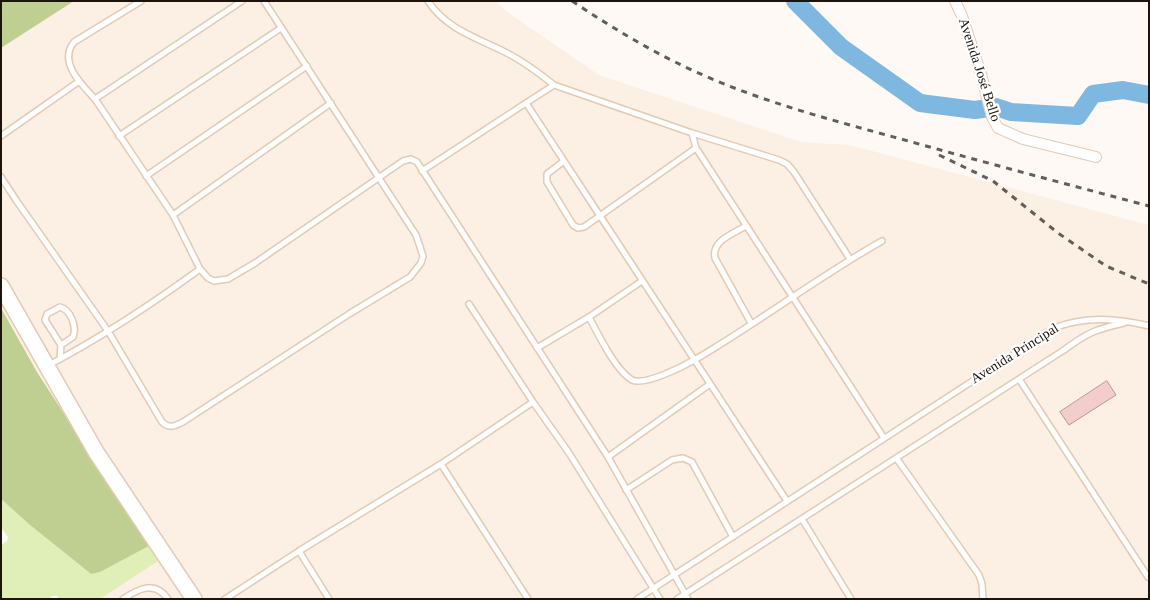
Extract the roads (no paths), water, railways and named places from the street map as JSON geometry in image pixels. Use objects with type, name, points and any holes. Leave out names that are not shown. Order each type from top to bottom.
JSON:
[{"type":"street","name":"Avenida José Bello","points":[[955,1],[972,49],[992,117],[998,128],[1010,134],[1096,157]]},
{"type":"street","points":[[1,286],[53,363],[96,452],[194,599]]},
{"type":"lane","points":[[141,1],[74,42],[68,50],[68,58],[78,82],[95,99],[173,215],[200,269],[208,278],[214,281],[228,279],[255,263],[407,159],[417,162],[608,457],[688,599]]},
{"type":"lane","points":[[95,99],[242,1]]},
{"type":"lane","points":[[1,177],[108,331],[162,422],[170,426],[183,422],[349,314],[410,277],[421,263],[423,256],[421,245],[408,221],[378,178],[264,1]]},
{"type":"lane","points":[[428,1],[451,25],[507,53],[554,85],[787,164],[850,258]]},
{"type":"lane","points":[[119,136],[281,28]]},
{"type":"lane","points":[[146,176],[307,66]]},
{"type":"lane","points":[[1,136],[78,82]]},
{"type":"lane","points":[[422,171],[554,85]]},
{"type":"lane","points":[[173,215],[331,103]]},
{"type":"lane","points":[[526,103],[787,501]]},
{"type":"lane","points":[[692,133],[696,148],[884,438]]},
{"type":"lane","points":[[564,161],[549,171],[546,178],[573,225],[578,228],[584,227],[696,148]]},
{"type":"lane","points":[[746,226],[717,244],[714,253],[751,323]]},
{"type":"lane","points":[[590,317],[619,367],[632,380],[648,381],[694,360],[850,258],[882,241]]},
{"type":"lane","points":[[53,363],[158,300],[200,269]]},
{"type":"lane","points":[[537,348],[590,317],[642,281]]},
{"type":"lane","points":[[469,304],[569,453],[660,599]]},
{"type":"lane","points":[[53,363],[61,346],[73,337],[75,327],[66,310],[60,307],[47,314],[45,320],[61,346]]},
{"type":"lane","name":"Avenida Principal","points":[[637,599],[1054,328],[1072,321],[1094,319],[1132,322]]},
{"type":"lane","points":[[1132,322],[1149,326]]},
{"type":"lane","name":"Avenida Principal","points":[[677,599],[897,459],[1086,334],[1100,328],[1132,322]]},
{"type":"lane","points":[[1019,379],[1148,577]]},
{"type":"lane","points":[[608,457],[710,384]]},
{"type":"lane","points":[[224,599],[441,464],[533,402]]},
{"type":"lane","points":[[626,490],[672,460],[683,458],[692,462],[733,537]]},
{"type":"lane","points":[[897,459],[979,575],[983,599]]},
{"type":"lane","points":[[441,464],[528,599]]},
{"type":"lane","points":[[802,519],[851,599]]},
{"type":"lane","points":[[299,551],[329,599]]},
{"type":"lane","points":[[123,599],[136,590],[145,587],[158,589],[168,599]]},
{"type":"waterway","points":[[795,1],[841,47],[920,103],[975,110],[996,107],[1011,112],[1078,116],[1093,94],[1123,90],[1149,95]]},
{"type":"railway","points":[[572,1],[669,59],[751,94],[801,111],[1149,206]]},
{"type":"railway","points":[[939,155],[993,181],[1058,233],[1106,266],[1149,284]]}]
